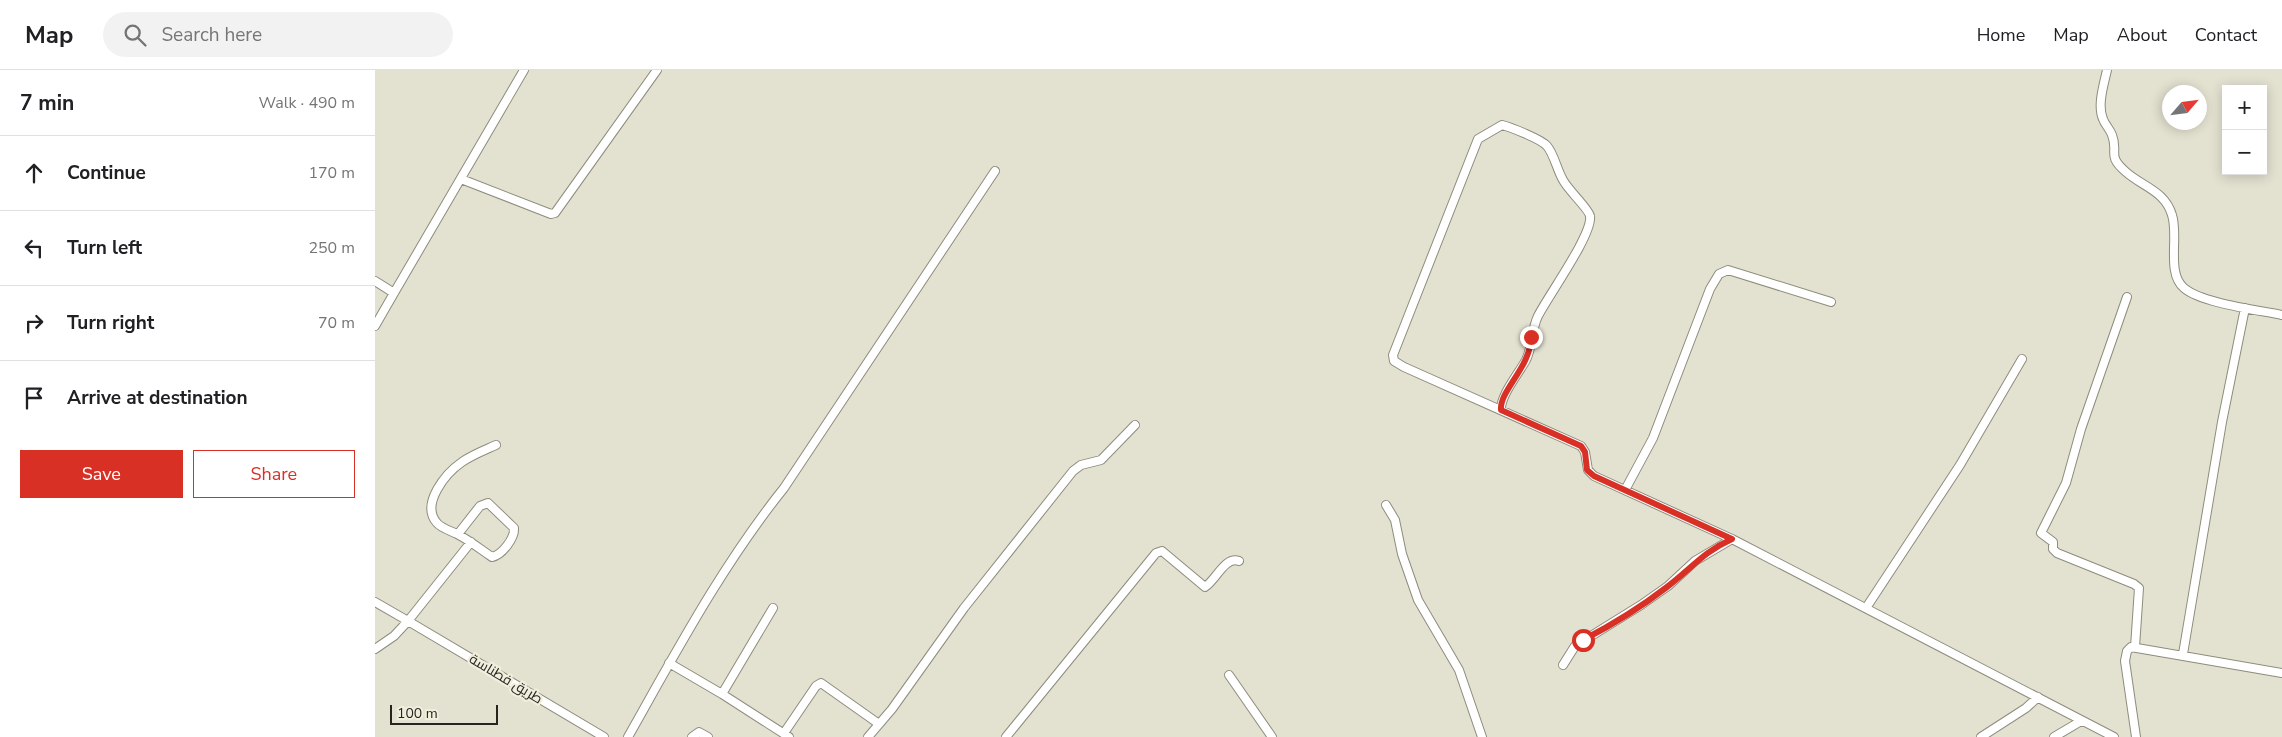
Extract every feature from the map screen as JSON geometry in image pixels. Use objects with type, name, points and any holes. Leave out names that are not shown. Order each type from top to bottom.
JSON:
[{"type":"street","points":[[375,326],[524,70]]},
{"type":"street","points":[[461,178],[551,214],[555,213],[657,70]]},
{"type":"street","points":[[2107,70],[2101,110],[2102,118],[2112,134],[2115,161],[2127,173],[2160,194],[2170,208],[2175,224],[2174,265],[2178,281],[2187,291],[2202,298],[2282,315]]},
{"type":"street","points":[[1501,410],[1502,400],[1528,356],[1532,330],[1538,316],[1578,248],[1591,221],[1590,213],[1570,193],[1548,147],[1540,141],[1502,125],[1478,139],[1410,307],[1393,357],[1394,361],[1404,367],[1581,446],[1585,452],[1586,464],[1591,473],[1732,539],[2114,737]]},
{"type":"street","points":[[628,737],[669,663],[762,514],[784,488],[995,170]]},
{"type":"street","points":[[1625,490],[1653,438],[1711,289],[1719,274],[1727,270],[1831,302]]},
{"type":"street","points":[[375,281],[394,293]]},
{"type":"street","points":[[2127,297],[2081,429],[2066,483],[2041,533],[2053,542],[2053,549],[2057,553],[2134,584],[2139,588],[2135,647]]},
{"type":"street","points":[[2183,654],[2222,422],[2245,308]]},
{"type":"street","points":[[1866,608],[1960,465],[2022,360]]},
{"type":"street","points":[[868,737],[964,608],[1073,471],[1081,465],[1101,460],[1135,425]]},
{"type":"street","points":[[458,534],[484,503],[501,514],[514,528],[513,536],[496,556],[492,557],[458,534],[437,524],[431,505],[438,489],[451,472],[462,462],[496,445]]},
{"type":"street","points":[[1386,506],[1395,520],[1402,554],[1417,600],[1459,670],[1482,737]]},
{"type":"street","points":[[1563,665],[1575,646],[1641,605],[1668,586],[1695,561],[1732,539]]},
{"type":"street","points":[[375,649],[394,636],[408,621],[471,542]]},
{"type":"street","points":[[1006,737],[1156,553],[1162,551],[1205,587],[1228,562],[1239,561]]},
{"type":"street","name":"طريق فطناسة","points":[[375,602],[604,737]]},
{"type":"street","points":[[722,694],[773,608]]},
{"type":"street","points":[[2136,737],[2125,661],[2127,651],[2135,647],[2282,673]]},
{"type":"street","points":[[669,663],[787,735],[816,686],[821,683],[879,724]]},
{"type":"street","points":[[1229,675],[1272,737]]},
{"type":"street","points":[[1981,737],[2026,708],[2037,697]]},
{"type":"street","points":[[2054,737],[2081,721]]},
{"type":"street","points":[[692,737],[699,732],[708,737]]},
{"type":"route","points":[[1531,337],[1531,347],[1528,356],[1502,400],[1501,410],[1581,446],[1585,452],[1587,470],[1594,476],[1732,539],[1712,549],[1695,561],[1668,586],[1641,605],[1583,640]]}]
